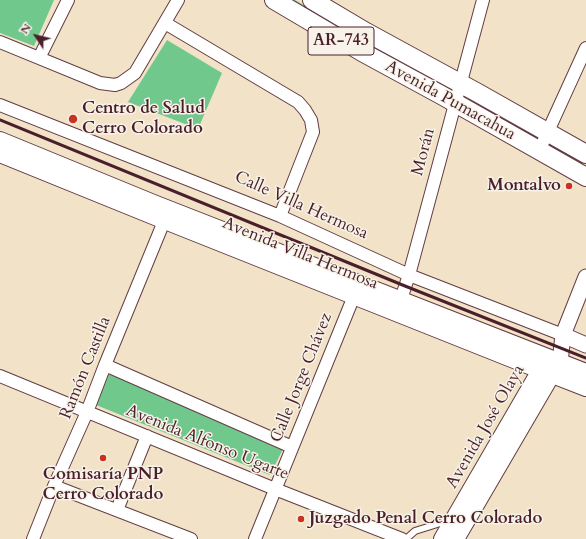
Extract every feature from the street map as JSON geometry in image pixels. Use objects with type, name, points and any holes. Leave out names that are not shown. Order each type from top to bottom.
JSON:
[{"type":"main road","name":"Avenida Pumacahua","points":[[274,0],[362,52],[586,177]]},
{"type":"main road","name":"Avenida Pumacahua","points":[[312,0],[366,32],[586,154]]},
{"type":"main road","name":"Avenida Villa Hermosa","points":[[0,140],[167,215],[354,296],[398,306]]},
{"type":"main road","name":"Avenida Villa Hermosa","points":[[0,154],[167,215],[550,366],[586,388]]},
{"type":"main road","name":"Avenida Villa Hermosa","points":[[550,366],[586,372]]},
{"type":"main road","name":"Avenida José Olaya","points":[[442,539],[462,514],[495,461],[550,366]]},
{"type":"main road","name":"Avenida José Olaya","points":[[456,539],[462,514]]},
{"type":"street","points":[[39,58],[68,0]]},
{"type":"street","points":[[0,42],[100,83],[115,85],[122,83],[135,73],[178,0]]},
{"type":"street","name":"Morán","points":[[398,306],[409,276],[483,0]]},
{"type":"street","points":[[165,23],[298,102],[312,120],[313,132],[280,216]]},
{"type":"street","points":[[540,151],[586,48]]},
{"type":"street","name":"Calle Villa Hermosa","points":[[0,105],[280,216],[409,276],[586,344]]},
{"type":"street","name":"Ramón Castilla","points":[[33,539],[167,215]]},
{"type":"street","name":"Avenida José Olaya","points":[[550,366],[586,277]]},
{"type":"street","name":"Calle Jorge Chávez","points":[[254,539],[354,296]]},
{"type":"street","name":"Avenida Alfonso Ugarte","points":[[105,365],[292,447]]},
{"type":"street","name":"Avenida Alfonso Ugarte","points":[[0,376],[275,489],[402,539]]},
{"type":"street","points":[[117,510],[147,436]]},
{"type":"street","points":[[54,486],[191,539]]},
{"type":"lane","points":[[406,539],[415,531],[462,514]]},
{"type":"green space","points":[[0,0],[54,0],[34,46],[0,33]]},
{"type":"green space","points":[[284,0],[295,0],[364,40],[444,83],[442,87]]},
{"type":"green space","points":[[167,40],[222,73],[198,129],[128,102]]},
{"type":"green space","points":[[109,373],[284,447],[270,475],[96,405]]},
{"type":"railway","points":[[0,120],[405,286],[586,358]]},
{"type":"place","name":"Centro de Salud Cerro Colorado","points":[[73,119]]},
{"type":"place","name":"Montalvo","points":[[569,186]]},
{"type":"place","name":"Comisaría PNP Cerro Colorado","points":[[103,458]]},
{"type":"place","name":"Juzgado Penal Cerro Colorado","points":[[301,519]]}]
